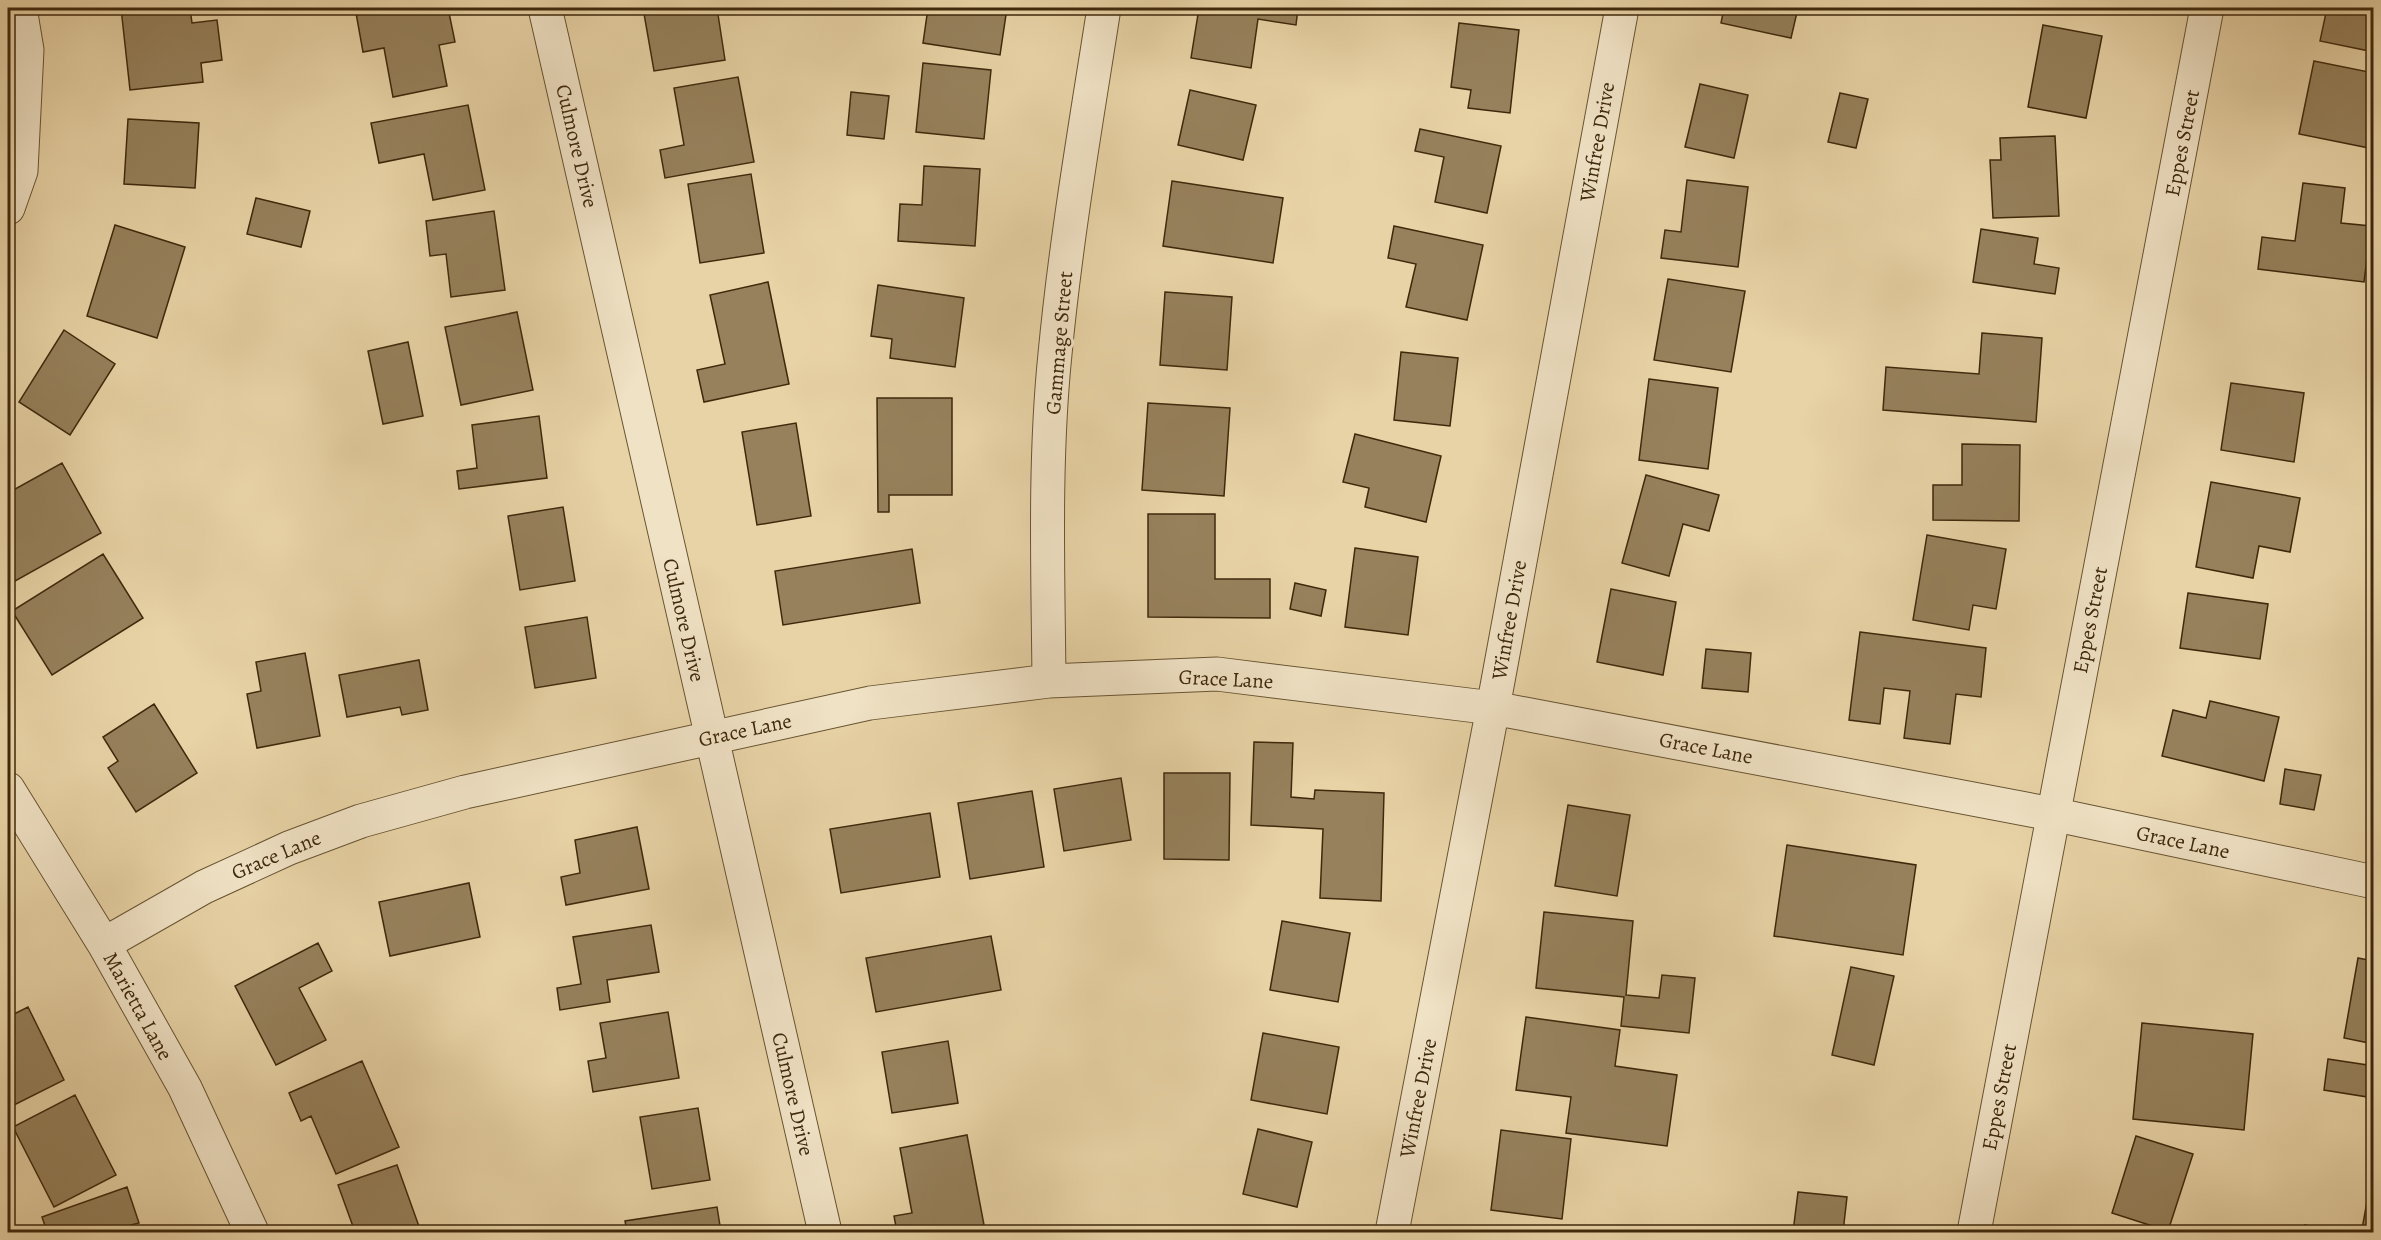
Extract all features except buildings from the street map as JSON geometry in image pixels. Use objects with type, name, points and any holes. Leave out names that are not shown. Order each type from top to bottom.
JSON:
[{"type":"street","points":[[8,208],[21,171],[27,51],[20,8]]},
{"type":"street","name":"Culmore Drive","points":[[545,8],[825,1233]]},
{"type":"street","name":"Gammage Street","points":[[1049,681],[1047,511],[1054,355],[1074,200],[1104,8]]},
{"type":"street","name":"Winfree Drive","points":[[1392,1233],[1493,708],[1622,8]]},
{"type":"street","name":"Eppes Street","points":[[1974,1233],[2207,8]]},
{"type":"street","name":"Grace Lane","points":[[104,944],[204,887],[290,848],[361,821],[465,792],[870,703],[1049,681],[1217,674],[1493,708],[2052,814],[2373,882]]},
{"type":"street","name":"Marietta Lane","points":[[8,789],[104,944],[185,1088],[252,1233]]}]
